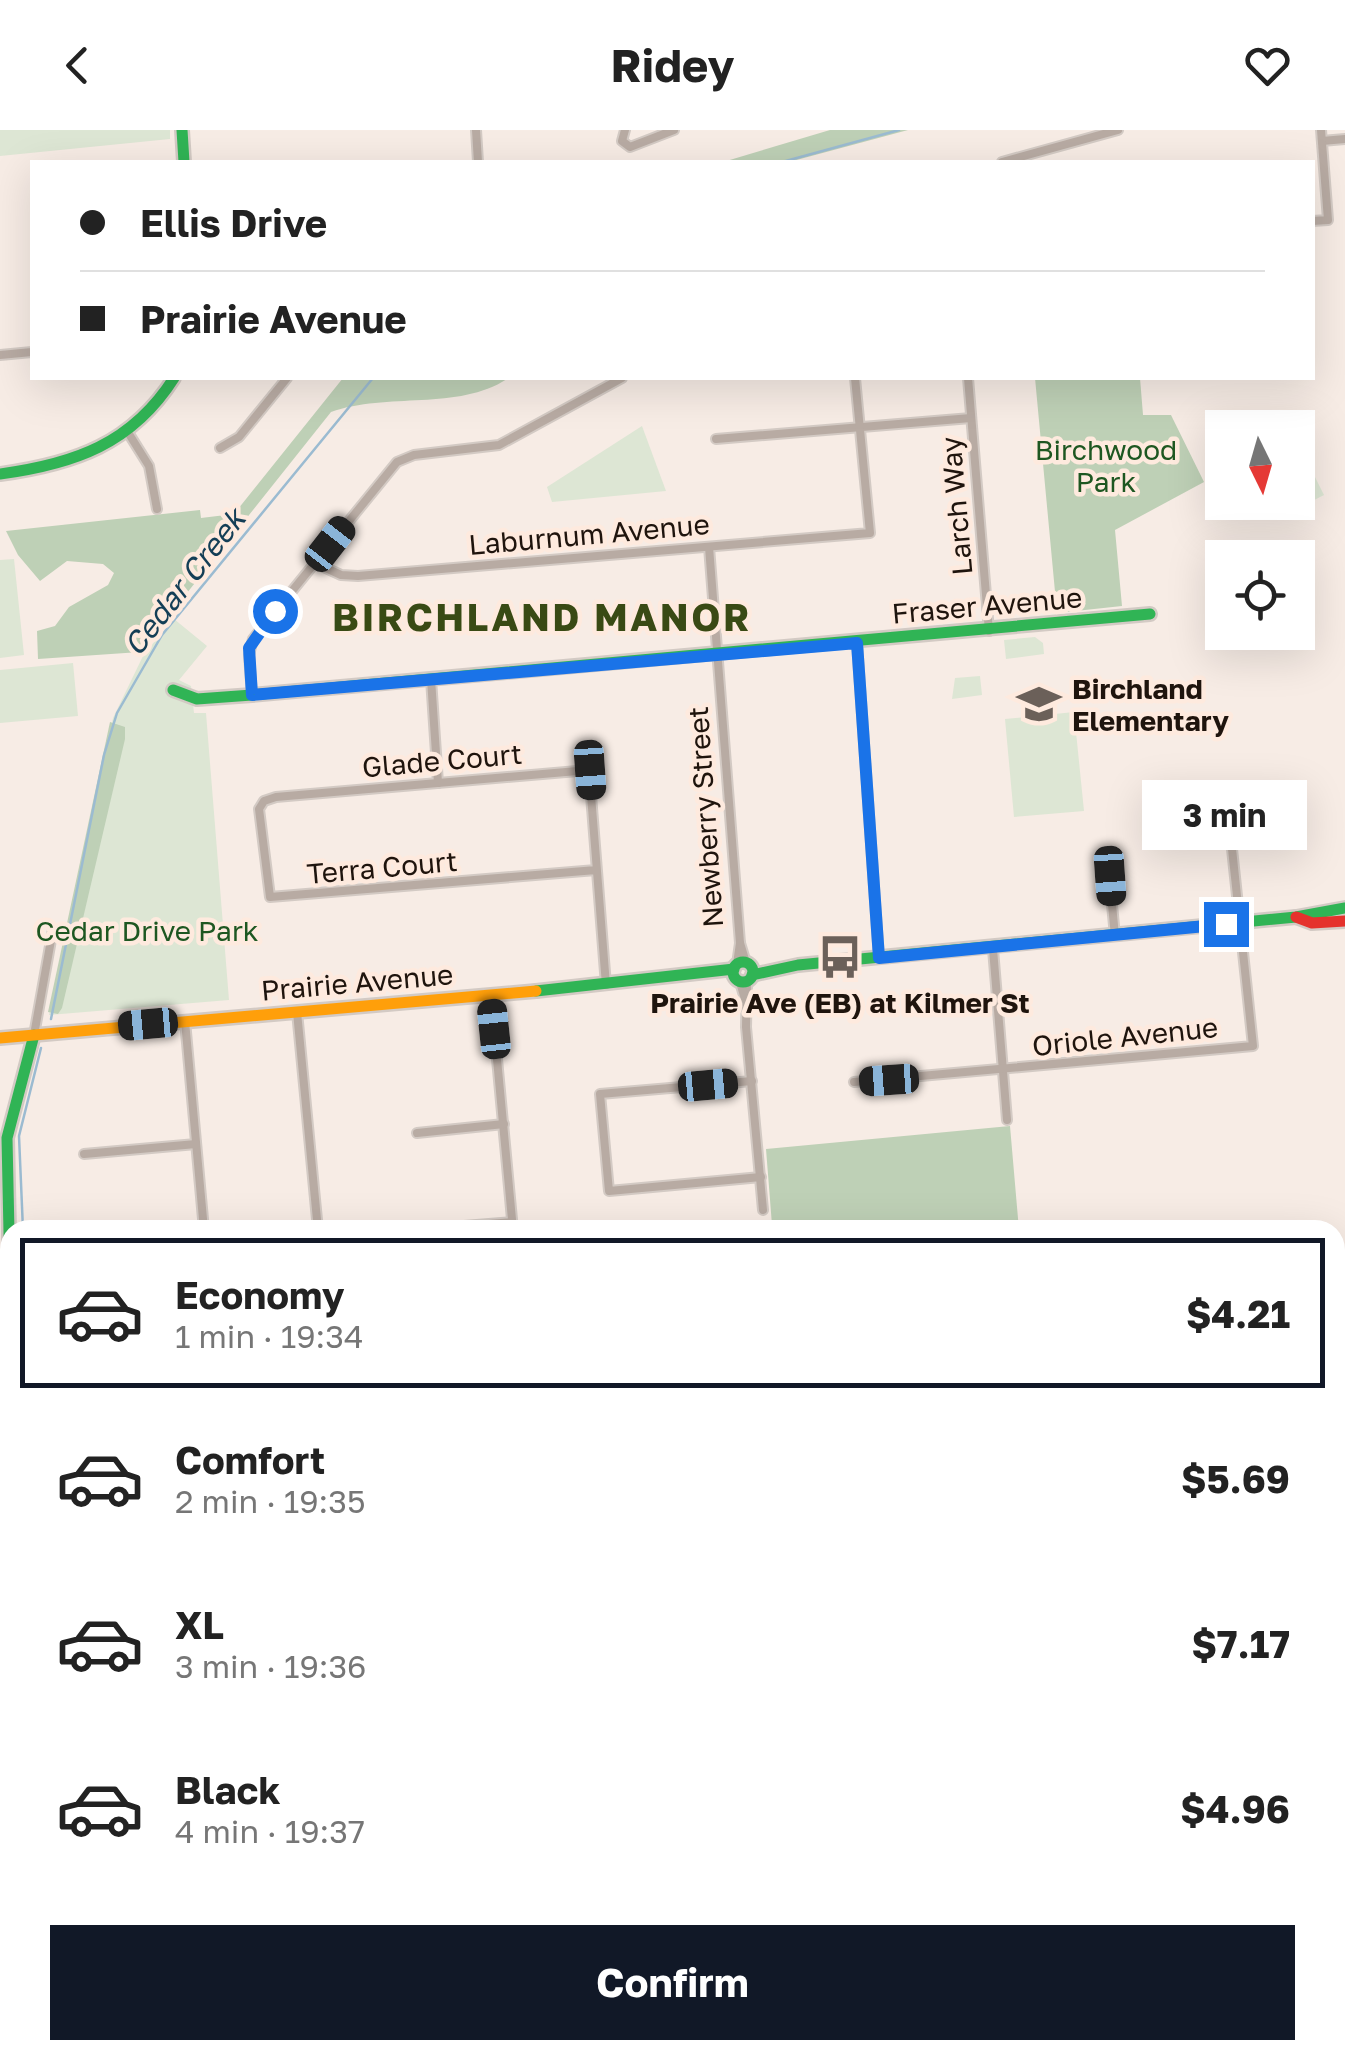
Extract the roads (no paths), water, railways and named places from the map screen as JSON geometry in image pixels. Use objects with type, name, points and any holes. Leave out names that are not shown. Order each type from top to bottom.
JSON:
[{"type":"street","points":[[182,130],[184,160]]},
{"type":"street","points":[[476,130],[478,160]]},
{"type":"street","points":[[625,130],[623,144],[630,148],[674,130]]},
{"type":"street","points":[[1009,160],[1118,130]]},
{"type":"street","points":[[1315,221],[1328,220],[1321,130]]},
{"type":"street","points":[[1322,141],[1345,139]]},
{"type":"street","points":[[0,355],[30,352]]},
{"type":"street","points":[[0,474],[72,463],[129,434],[153,410],[173,380]]},
{"type":"street","points":[[220,448],[239,436],[285,380]]},
{"type":"street","points":[[252,695],[250,644],[402,459],[498,445],[618,380]]},
{"type":"street","points":[[855,380],[859,426]]},
{"type":"street","name":"Larch Way","points":[[968,380],[989,631]]},
{"type":"street","points":[[716,439],[972,418]]},
{"type":"street","name":"Laburnum Avenue","points":[[314,563],[341,575],[358,576],[870,533],[859,426]]},
{"type":"street","points":[[129,434],[150,466],[156,509]]},
{"type":"street","name":"Newberry Street","points":[[709,547],[763,1210]]},
{"type":"street","name":"Fraser Avenue","points":[[173,690],[197,699],[252,695],[718,656],[1150,614]]},
{"type":"street","points":[[857,643],[879,958]]},
{"type":"street","points":[[431,680],[438,783]]},
{"type":"street","name":"Glade Court","points":[[264,801],[590,770],[606,986]]},
{"type":"street","name":"Terra Court","points":[[264,801],[260,809],[270,897],[596,870]]},
{"type":"street","points":[[1227,802],[1242,922]]},
{"type":"street","points":[[1107,852],[1115,936]]},
{"type":"street","name":"Prairie Avenue","points":[[0,1038],[993,949],[1296,917],[1345,908]]},
{"type":"street","name":"Prairie Avenue","points":[[1296,917],[1312,923],[1345,920]]},
{"type":"street","name":"Oriole Avenue","points":[[854,1082],[1253,1046],[1242,922]]},
{"type":"street","points":[[6,1220],[3,1160],[11,1111],[34,1035],[53,929]]},
{"type":"street","points":[[993,949],[1006,1120]]},
{"type":"street","points":[[492,995],[512,1220]]},
{"type":"street","points":[[298,1012],[317,1220]]},
{"type":"street","points":[[185,1021],[203,1220]]},
{"type":"street","points":[[752,1082],[600,1094],[609,1191],[761,1177]]},
{"type":"street","points":[[417,1133],[504,1124]]},
{"type":"street","points":[[84,1154],[196,1144]]},
{"type":"waterway","name":"Cedar Creek","points":[[789,160],[899,130]]},
{"type":"waterway","name":"Cedar Creek","points":[[51,1019],[104,755],[117,713],[162,635],[371,380]]},
{"type":"waterway","name":"Cedar Creek","points":[[23,1220],[19,1136],[41,1048]]},
{"type":"place","name":"Birchland Elementary","points":[[1039,704]]},
{"type":"place","name":"Prairie Ave (EB) at Kilmer St","points":[[840,957]]},
{"type":"district","name":"BIRCHLAND MANOR","points":[[542,616]]},
{"type":"park label","name":"Birchwood Park","points":[[1106,465]]},
{"type":"park label","name":"Cedar Drive Park","points":[[147,930]]}]
